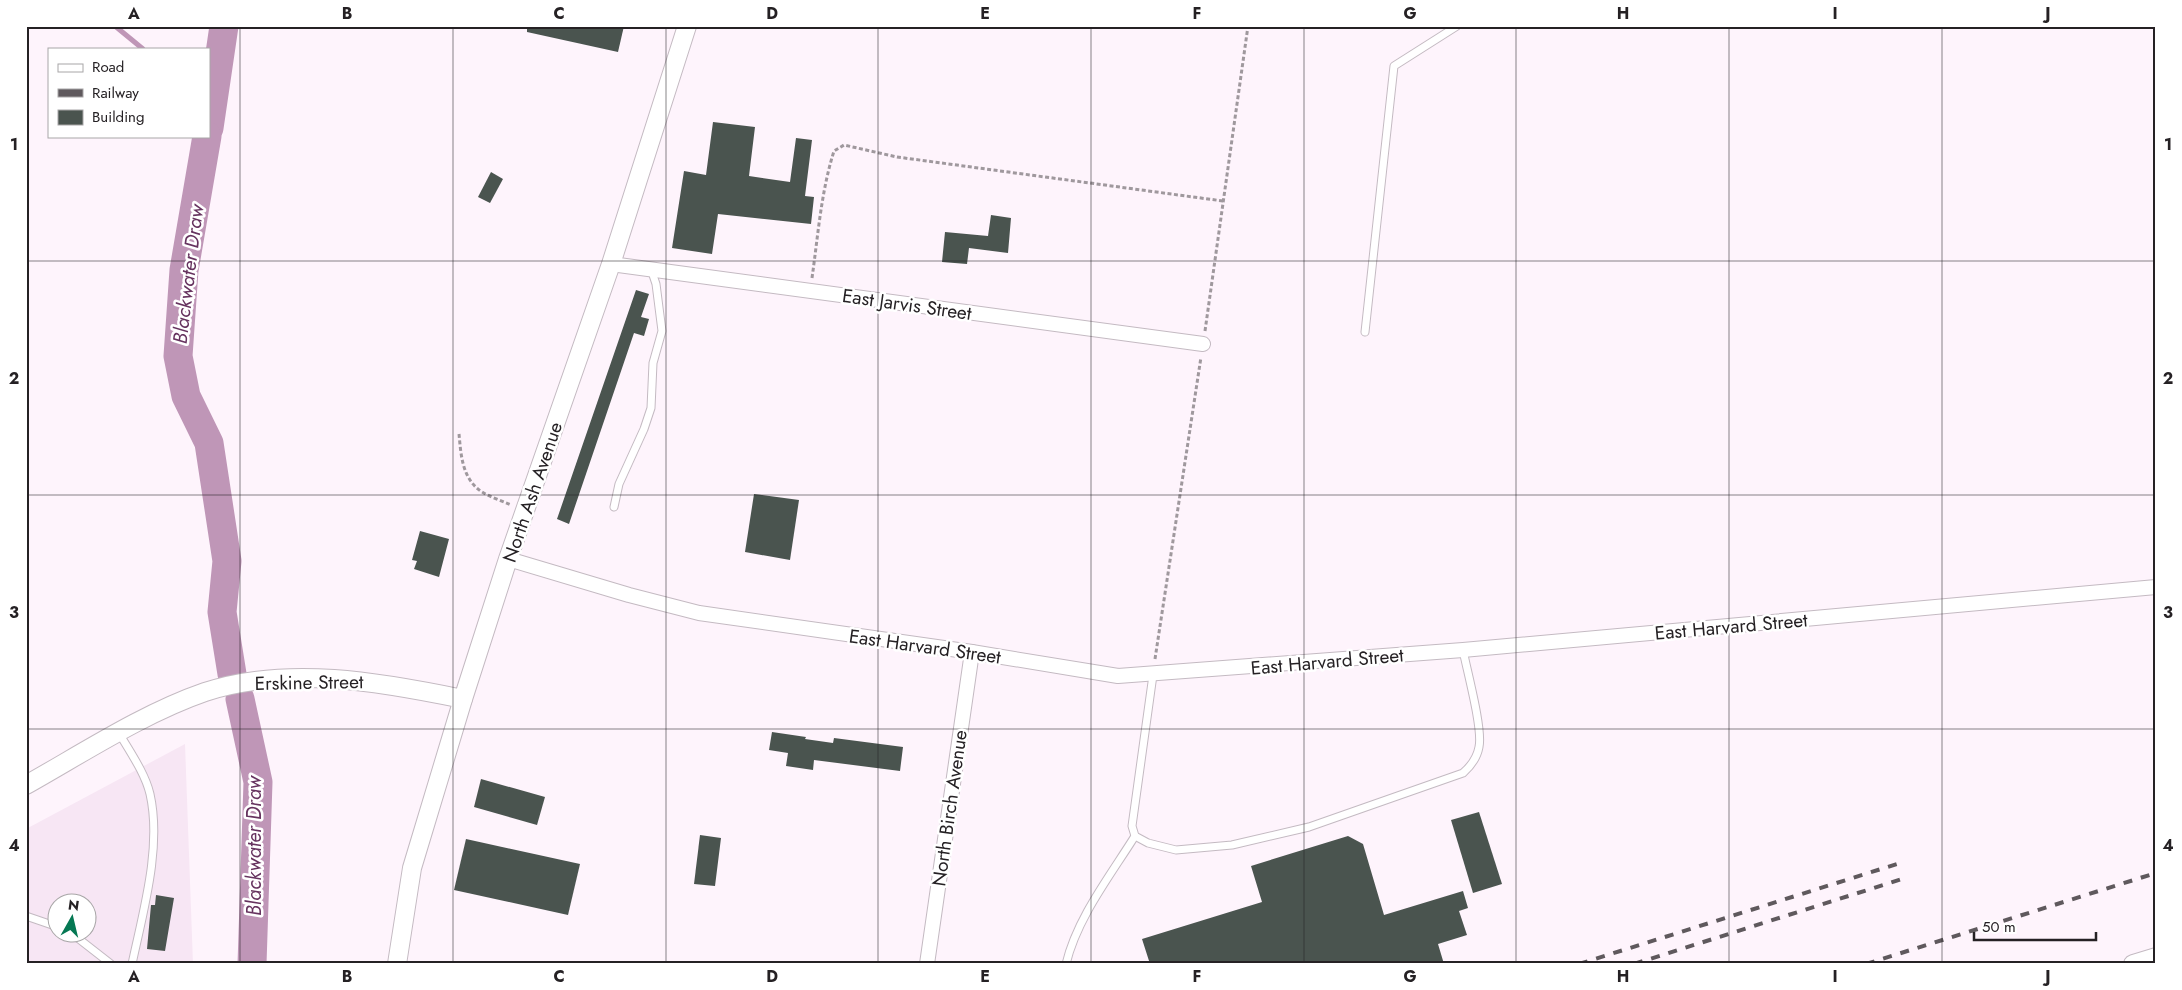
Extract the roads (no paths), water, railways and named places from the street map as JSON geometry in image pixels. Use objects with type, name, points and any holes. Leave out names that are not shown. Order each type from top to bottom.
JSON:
[{"type":"street","name":"North Ash Avenue","points":[[397,964],[412,868],[463,699],[508,559],[611,264],[687,26]]},
{"type":"street","name":"East Jarvis Street","points":[[611,264],[1203,344]]},
{"type":"street","name":"East Harvard Street","points":[[508,559],[629,595],[699,613],[972,652],[1118,676],[1153,675],[1463,650],[2156,587]]},
{"type":"street","name":"North Birch Avenue","points":[[927,964],[972,652]]},
{"type":"street","name":"Erskine Street","points":[[26,785],[174,704],[206,692],[242,684],[288,679],[332,678],[369,681],[463,699]]},
{"type":"street","points":[[2133,964],[2156,957]]},
{"type":"lane","points":[[1365,332],[1394,66],[1457,26]]},
{"type":"lane","points":[[614,507],[619,484],[644,429],[651,408],[653,364],[662,331],[656,284],[651,269]]},
{"type":"lane","points":[[1153,675],[1132,826],[1136,836],[1148,843],[1176,850],[1232,845],[1309,826],[1463,773],[1473,763],[1480,747],[1479,731],[1463,650]]},
{"type":"lane","points":[[119,734],[140,770],[150,793],[154,828],[151,864],[132,964]]},
{"type":"lane","points":[[1066,964],[1068,952],[1083,920],[1136,836]]},
{"type":"lane","points":[[26,916],[48,924]]},
{"type":"lane","points":[[83,942],[111,964]]},
{"type":"waterway","points":[[115,26],[142,48]]},
{"type":"waterway","name":"Blackwater Draw","points":[[210,121],[224,26]]},
{"type":"waterway","name":"Blackwater Draw","points":[[207,138],[184,270],[178,356],[186,396],[209,443],[227,561],[222,612],[232,674]]},
{"type":"waterway","name":"Blackwater Draw","points":[[240,699],[258,782],[252,964]]},
{"type":"railway","points":[[1579,964],[1897,864]]},
{"type":"railway","points":[[1866,964],[2156,873]]},
{"type":"railway","points":[[1634,964],[1902,879]]}]
